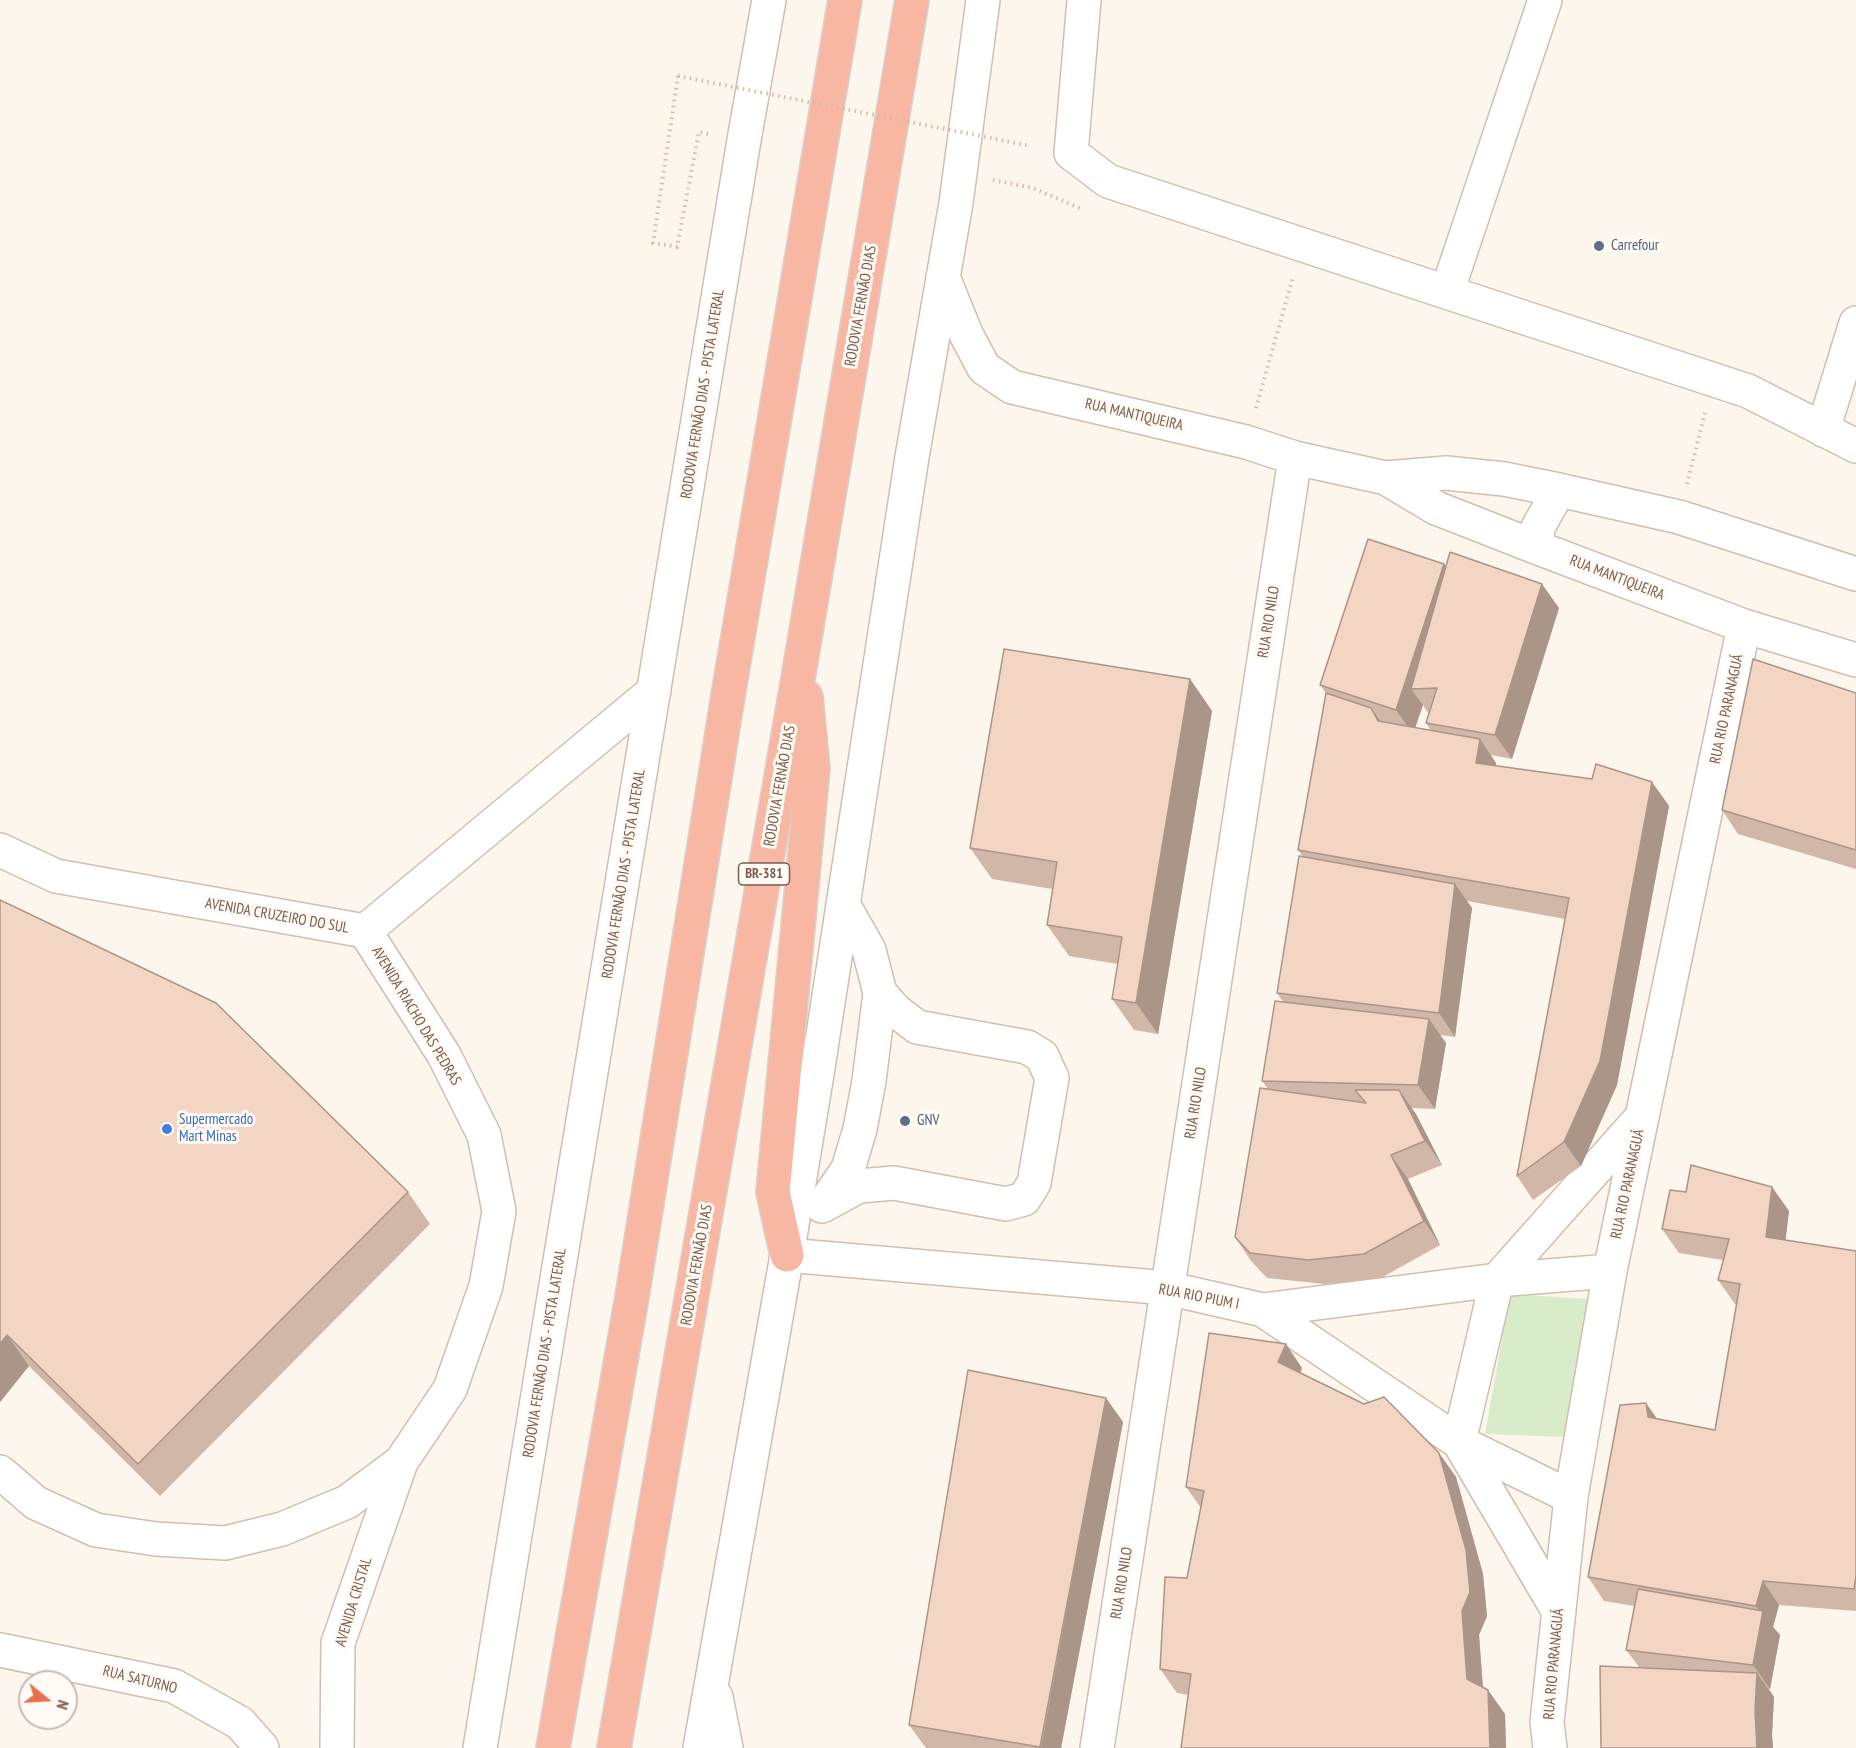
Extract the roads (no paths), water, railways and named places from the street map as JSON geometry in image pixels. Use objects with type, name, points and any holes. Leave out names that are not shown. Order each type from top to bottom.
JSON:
[{"type":"highway","points":[[553,1748],[632,1297],[728,696],[845,0]]},
{"type":"highway","name":"RODOVIA FERNÃO DIAS","points":[[614,1748],[912,0]]},
{"type":"highway","points":[[790,1240],[773,1192],[813,768],[802,655]]},
{"type":"street","name":"RODOVIA FERNÃO DIAS - PISTA LATERAL","points":[[480,1748],[744,140],[769,0]]},
{"type":"street","points":[[700,1748],[790,1240],[912,457],[956,203],[983,0]]},
{"type":"street","points":[[1084,0],[1071,153],[1108,181],[1748,391],[1856,446]]},
{"type":"street","points":[[1447,292],[1545,0]]},
{"type":"street","name":"RUA MANTIQUEIRA","points":[[943,277],[966,334],[984,368],[1012,387],[1246,442],[1295,458],[1386,478],[1446,473],[1504,479],[1559,490],[1679,517],[1856,574]]},
{"type":"street","points":[[1822,430],[1856,323]]},
{"type":"street","name":"RUA RIO NILO","points":[[1097,1748],[1295,458]]},
{"type":"street","name":"RUA MANTIQUEIRA","points":[[1386,478],[1436,508],[1538,548],[1744,626],[1856,660]]},
{"type":"street","points":[[1538,548],[1537,529],[1559,490]]},
{"type":"street","name":"RUA RIO PARANAGUÁ","points":[[1550,1748],[1547,1722],[1571,1497],[1610,1271],[1744,626]]},
{"type":"street","name":"AVENIDA CRUZEIRO DO SUL","points":[[0,850],[56,876],[365,931],[654,691]]},
{"type":"street","points":[[790,1240],[822,1206],[848,1169],[860,1128],[869,1082],[880,993],[869,950],[843,904]]},
{"type":"street","name":"AVENIDA RIACHO DAS PEDRAS","points":[[0,1472],[36,1503],[96,1530],[156,1539],[225,1543],[282,1529],[347,1502],[401,1461],[450,1389],[486,1286],[498,1211],[484,1135],[444,1055],[365,931]]},
{"type":"street","points":[[822,1206],[860,1186],[894,1183],[1006,1204],[1024,1199],[1034,1183],[1052,1078],[1042,1056],[1027,1047],[917,1027],[895,1010],[880,993]]},
{"type":"street","points":[[1559,1612],[1459,1442],[1497,1280],[1642,1118]]},
{"type":"street","name":"RUA RIO PIUM I","points":[[790,1240],[1167,1288],[1263,1310],[1497,1280],[1610,1271]]},
{"type":"street","points":[[1263,1310],[1459,1442],[1571,1497]]},
{"type":"street","name":"AVENIDA CRISTAL","points":[[338,1748],[338,1643],[401,1461]]},
{"type":"street","name":"RUA SATURNO","points":[[0,1650],[174,1686],[240,1723],[262,1748]]},
{"type":"street","points":[[712,1675],[726,1748]]},
{"type":"place","name":"Carrefour","points":[[1599,246]]},
{"type":"place","name":"GNV","points":[[905,1121]]},
{"type":"place","name":"Supermercado Mart Minas","points":[[167,1129]]}]
